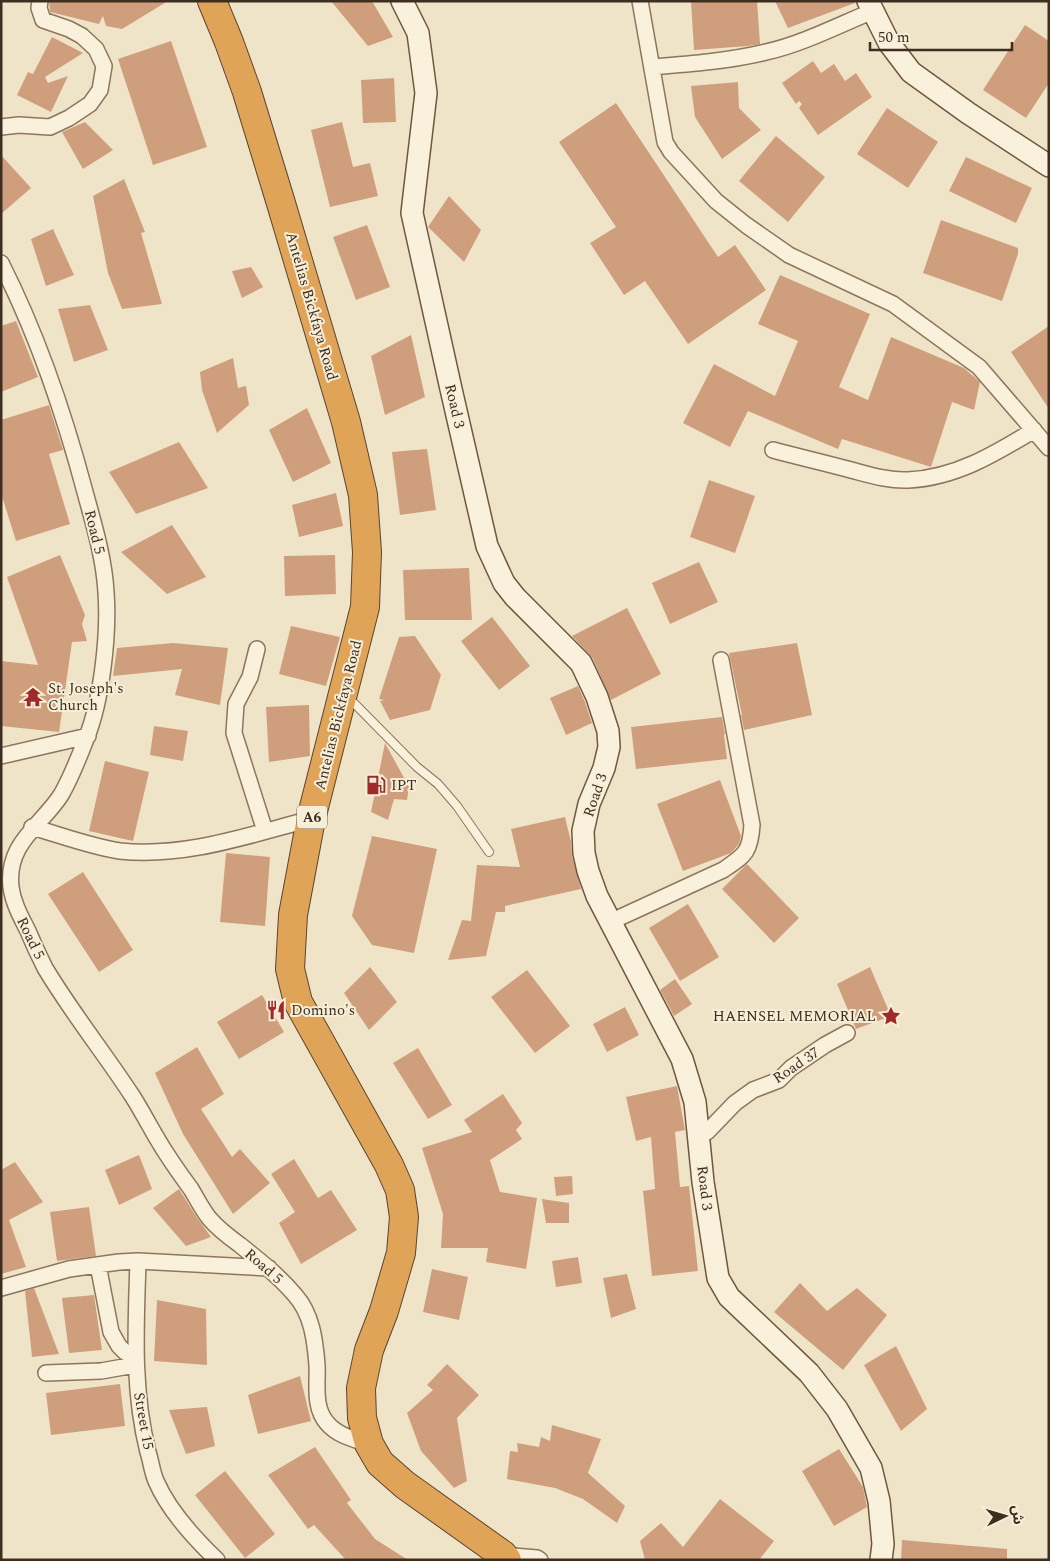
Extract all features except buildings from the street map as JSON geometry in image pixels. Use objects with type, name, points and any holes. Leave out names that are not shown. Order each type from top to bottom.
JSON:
[{"type":"highway","name":"Antelias Bickfaya Road","points":[[212,1],[247,92],[346,422],[363,495],[368,552],[365,607],[311,819],[293,915],[290,969],[298,1002],[389,1165],[400,1190],[404,1216],[401,1253],[384,1311],[369,1350],[361,1388],[362,1418],[369,1444],[380,1463],[405,1485],[505,1557]]},
{"type":"street","points":[[1,127],[20,125],[50,127],[69,118],[90,104],[100,90],[104,66],[96,49],[82,36],[69,29],[43,20],[39,8],[40,1]]},
{"type":"street","name":"Road 3","points":[[402,1],[418,33],[426,93],[412,213],[450,389],[487,546],[504,583],[514,597],[581,663],[599,703],[608,731],[608,747],[604,768],[589,804],[583,831],[584,853],[597,896],[682,1059],[695,1102],[718,1278],[729,1297],[809,1373],[837,1409],[871,1468],[879,1501],[883,1544],[881,1560]]},
{"type":"street","points":[[640,1],[665,142],[671,152],[716,201],[789,255],[893,304],[980,367],[1049,448]]},
{"type":"street","points":[[652,67],[708,62],[767,52],[810,37],[870,6],[889,43],[911,72],[968,113],[1049,166]]},
{"type":"street","name":"Road 5","points":[[1,263],[23,308],[56,394],[102,555],[106,591],[103,662],[96,705],[88,736],[62,793],[21,842],[11,866],[10,886],[16,906],[45,967],[133,1097],[168,1157],[209,1218],[221,1231],[269,1268],[298,1298],[310,1321],[317,1367],[316,1391],[320,1412],[326,1423],[340,1434],[369,1444]]},
{"type":"street","points":[[774,450],[884,478],[906,481],[930,478],[969,466],[1034,430]]},
{"type":"street","points":[[256,649],[250,677],[236,704],[234,733],[266,831]]},
{"type":"street","points":[[610,922],[723,870],[740,859],[749,848],[752,826],[721,660]]},
{"type":"street","points":[[1,756],[88,736]]},
{"type":"street","points":[[32,827],[118,850],[138,852],[176,851],[218,843],[311,819]]},
{"type":"street","name":"Road 37","points":[[698,1133],[707,1132],[736,1103],[753,1090],[779,1080],[825,1045],[847,1033]]},
{"type":"street","points":[[1,1288],[69,1269],[138,1261],[269,1268]]},
{"type":"street","name":"Street 15","points":[[138,1261],[135,1361],[144,1437],[156,1481],[176,1512],[201,1544],[217,1560]]},
{"type":"street","points":[[98,1265],[111,1332],[119,1346],[135,1361]]},
{"type":"street","points":[[46,1373],[101,1371],[135,1361]]},
{"type":"street","points":[[505,1557],[537,1558],[540,1560]]},
{"type":"lane","points":[[343,692],[417,767],[438,784],[457,806],[489,852]]},
{"type":"place","name":"St. Joseph's Church","points":[[33,697]]},
{"type":"place","name":"IPT","points":[[376,785]]},
{"type":"place","name":"Domino's","points":[[276,1010]]},
{"type":"place","name":"HAENSEL MEMORIAL","points":[[891,1016]]}]
